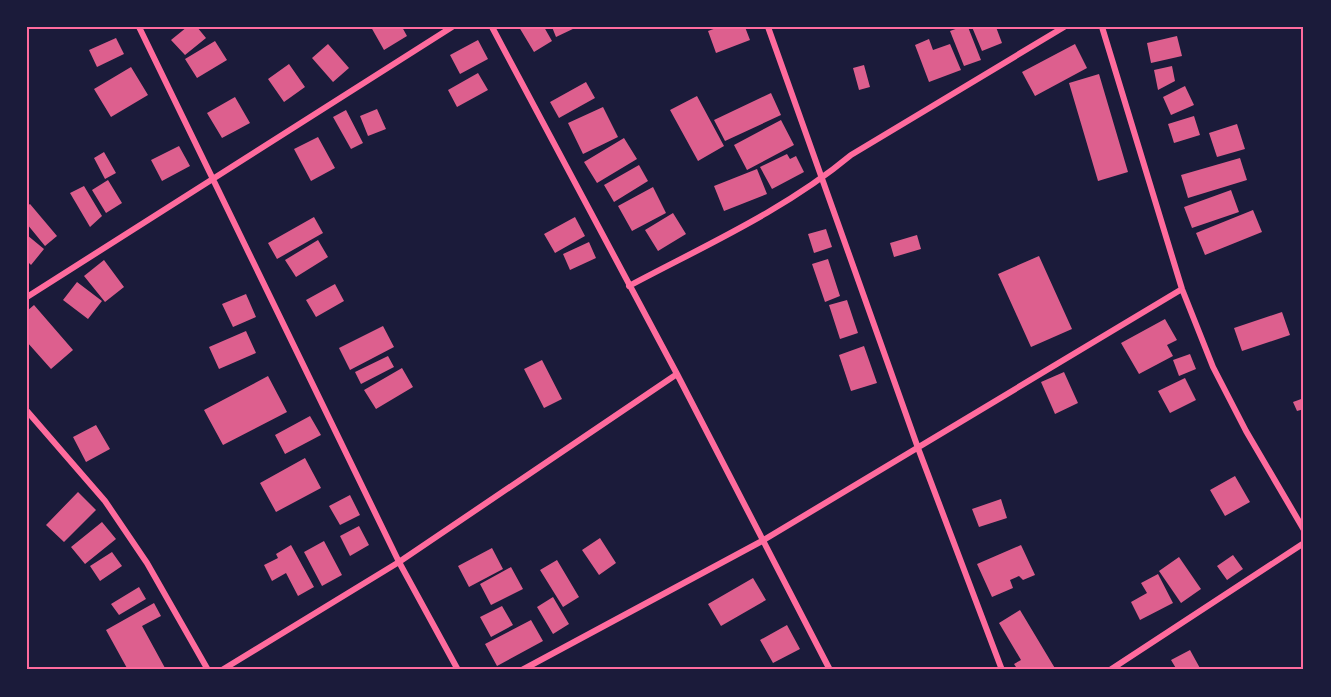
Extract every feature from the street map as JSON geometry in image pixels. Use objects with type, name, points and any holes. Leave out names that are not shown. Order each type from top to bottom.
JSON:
[{"type":"street","points":[[139,27],[399,562],[458,670]]},
{"type":"street","points":[[27,297],[452,27]]},
{"type":"street","points":[[492,27],[830,670]]},
{"type":"street","points":[[768,27],[918,448],[1002,670]]},
{"type":"street","points":[[629,286],[787,201],[822,179],[851,155],[1064,27]]},
{"type":"street","points":[[1102,27],[1182,289],[1218,376],[1246,431],[1304,530]]},
{"type":"street","points":[[522,670],[762,541],[1182,289]]},
{"type":"street","points":[[222,670],[399,562],[676,374]]},
{"type":"street","points":[[27,411],[105,501],[147,563],[208,670]]},
{"type":"street","points":[[1110,670],[1304,543]]},
{"type":"building","points":[[187,27],[197,27],[206,38],[185,55],[171,40]]},
{"type":"building","points":[[371,27],[402,27],[407,36],[384,50]]},
{"type":"building","points":[[519,27],[544,27],[552,41],[534,52]]},
{"type":"building","points":[[552,27],[577,27],[556,37]]},
{"type":"building","points":[[719,27],[745,27],[750,40],[716,53],[708,31]]},
{"type":"building","points":[[968,27],[981,60],[964,66],[950,31]]},
{"type":"building","points":[[972,27],[996,27],[1002,43],[982,51]]},
{"type":"building","points":[[1177,36],[1182,56],[1151,63],[1147,43]]},
{"type":"building","points":[[116,38],[124,54],[97,67],[89,50]]},
{"type":"building","points":[[929,39],[933,50],[950,44],[961,70],[929,82],[915,45]]},
{"type":"building","points":[[478,40],[488,59],[460,74],[450,55]]},
{"type":"building","points":[[215,41],[227,60],[197,78],[185,59]]},
{"type":"building","points":[[328,44],[349,68],[333,82],[312,58]]},
{"type":"building","points":[[1075,44],[1087,68],[1035,96],[1022,72]]},
{"type":"building","points":[[289,64],[305,87],[284,102],[268,79]]},
{"type":"building","points":[[864,65],[870,87],[859,90],[853,68]]},
{"type":"building","points":[[1172,66],[1175,81],[1158,90],[1154,70]]},
{"type":"building","points":[[131,67],[148,95],[111,117],[94,89]]},
{"type":"building","points":[[478,73],[488,90],[457,107],[448,90]]},
{"type":"building","points":[[1099,74],[1128,172],[1098,181],[1069,83]]},
{"type":"building","points":[[586,82],[595,98],[559,118],[550,102]]},
{"type":"building","points":[[1185,86],[1194,105],[1171,115],[1163,97]]},
{"type":"building","points":[[771,93],[781,115],[725,141],[714,120]]},
{"type":"building","points":[[697,96],[724,146],[698,161],[670,110]]},
{"type":"building","points":[[235,97],[250,123],[222,138],[207,113]]},
{"type":"building","points":[[603,107],[618,137],[583,154],[568,123]]},
{"type":"building","points":[[377,109],[386,129],[368,136],[360,116]]},
{"type":"building","points":[[346,110],[363,143],[351,149],[333,117]]},
{"type":"building","points":[[1194,116],[1200,135],[1174,143],[1168,124]]},
{"type":"building","points":[[781,120],[794,145],[747,170],[734,145]]},
{"type":"building","points":[[1237,124],[1245,149],[1217,157],[1209,133]]},
{"type":"building","points":[[318,137],[335,168],[311,181],[294,149]]},
{"type":"building","points":[[624,138],[637,159],[597,183],[584,162]]},
{"type":"building","points":[[179,146],[190,166],[162,181],[151,160]]},
{"type":"building","points":[[104,152],[116,173],[105,179],[94,158]]},
{"type":"building","points":[[787,154],[790,159],[796,156],[804,172],[772,189],[760,167]]},
{"type":"building","points":[[1240,158],[1247,180],[1188,198],[1181,175]]},
{"type":"building","points":[[639,165],[648,181],[614,202],[604,185]]},
{"type":"building","points":[[757,169],[767,194],[724,211],[714,186]]},
{"type":"building","points":[[108,180],[122,203],[106,213],[92,190]]},
{"type":"building","points":[[84,186],[102,216],[90,227],[70,193]]},
{"type":"building","points":[[653,187],[666,213],[632,231],[618,206]]},
{"type":"building","points":[[1231,190],[1239,212],[1192,228],[1184,207]]},
{"type":"building","points":[[30,204],[57,236],[45,246],[27,224],[27,206]]},
{"type":"building","points":[[1253,210],[1262,232],[1205,255],[1196,233]]},
{"type":"building","points":[[673,213],[686,234],[658,251],[645,230]]},
{"type":"building","points":[[314,217],[323,233],[277,259],[268,243]]},
{"type":"building","points":[[575,217],[585,236],[555,253],[544,234]]},
{"type":"building","points":[[826,229],[832,247],[814,253],[808,234]]},
{"type":"building","points":[[27,235],[44,249],[31,265],[27,261]]},
{"type":"building","points":[[917,235],[921,249],[894,257],[890,243]]},
{"type":"building","points":[[318,240],[328,257],[296,277],[285,260]]},
{"type":"building","points":[[589,242],[596,258],[570,270],[563,254]]},
{"type":"building","points":[[1039,256],[1072,329],[1031,347],[998,274]]},
{"type":"building","points":[[828,259],[840,296],[825,302],[812,264]]},
{"type":"building","points":[[104,260],[124,287],[105,302],[84,276]]},
{"type":"building","points":[[77,282],[102,301],[88,319],[63,300]]},
{"type":"building","points":[[335,284],[344,301],[316,317],[306,300]]},
{"type":"building","points":[[246,294],[256,317],[233,327],[222,304]]},
{"type":"building","points":[[847,300],[858,333],[840,339],[829,305]]},
{"type":"building","points":[[34,305],[73,350],[51,369],[27,342],[27,311]]},
{"type":"building","points":[[1282,312],[1290,335],[1242,351],[1234,328]]},
{"type":"building","points":[[1165,319],[1177,340],[1167,345],[1173,356],[1139,374],[1121,343]]},
{"type":"building","points":[[383,326],[394,347],[350,370],[339,348]]},
{"type":"building","points":[[246,331],[256,353],[219,369],[209,347]]},
{"type":"building","points":[[864,346],[877,383],[851,391],[839,355]]},
{"type":"building","points":[[1190,354],[1196,369],[1179,376],[1173,360]]},
{"type":"building","points":[[388,356],[394,367],[361,384],[355,372]]},
{"type":"building","points":[[542,360],[562,399],[544,408],[524,369]]},
{"type":"building","points":[[402,368],[413,387],[376,409],[364,390]]},
{"type":"building","points":[[1064,372],[1078,403],[1055,414],[1041,382]]},
{"type":"building","points":[[268,376],[287,412],[223,445],[204,410]]},
{"type":"building","points":[[1185,378],[1196,400],[1170,413],[1158,391]]},
{"type":"building","points":[[1304,398],[1304,409],[1297,411],[1293,402]]},
{"type":"building","points":[[310,416],[321,435],[285,454],[275,435]]},
{"type":"building","points":[[96,425],[110,449],[86,462],[73,437]]},
{"type":"building","points":[[305,458],[321,488],[276,512],[260,483]]},
{"type":"building","points":[[1235,476],[1250,502],[1225,516],[1210,490]]},
{"type":"building","points":[[78,492],[96,510],[64,542],[46,525]]},
{"type":"building","points":[[350,495],[360,515],[340,525],[329,506]]},
{"type":"building","points":[[1001,499],[1007,518],[979,527],[972,509]]},
{"type":"building","points":[[102,522],[116,539],[85,564],[71,547]]},
{"type":"building","points":[[359,526],[369,545],[350,556],[340,536]]},
{"type":"building","points":[[600,538],[616,563],[599,575],[582,550]]},
{"type":"building","points":[[324,541],[342,575],[322,586],[304,552]]},
{"type":"building","points":[[291,545],[314,587],[298,596],[286,573],[272,581],[264,565],[278,558],[276,554]]},
{"type":"building","points":[[1021,545],[1035,575],[1023,580],[1019,576],[1010,580],[1013,588],[992,597],[977,564]]},
{"type":"building","points":[[492,548],[503,569],[469,587],[458,566]]},
{"type":"building","points":[[112,552],[122,566],[100,581],[90,566]]},
{"type":"building","points":[[1233,555],[1243,569],[1227,580],[1217,566]]},
{"type":"building","points":[[1179,557],[1201,589],[1181,603],[1159,571]]},
{"type":"building","points":[[557,560],[579,597],[563,607],[540,570]]},
{"type":"building","points":[[511,567],[523,589],[491,605],[480,584]]},
{"type":"building","points":[[1158,574],[1173,603],[1140,620],[1131,602],[1147,593],[1141,583]]},
{"type":"building","points":[[753,578],[766,600],[721,626],[708,604]]},
{"type":"building","points":[[139,587],[146,599],[119,615],[111,604]]},
{"type":"building","points":[[553,597],[569,624],[553,634],[537,607]]},
{"type":"building","points":[[154,603],[161,616],[142,626],[165,668],[128,670],[106,630]]},
{"type":"building","points":[[502,606],[513,625],[491,637],[480,617]]},
{"type":"building","points":[[1020,610],[1056,670],[1018,670],[1014,664],[1021,660],[999,623]]},
{"type":"building","points":[[531,620],[543,641],[497,666],[485,644]]},
{"type":"building","points":[[787,625],[800,649],[773,663],[760,640]]},
{"type":"building","points":[[1190,650],[1201,670],[1177,670],[1171,660]]}]
